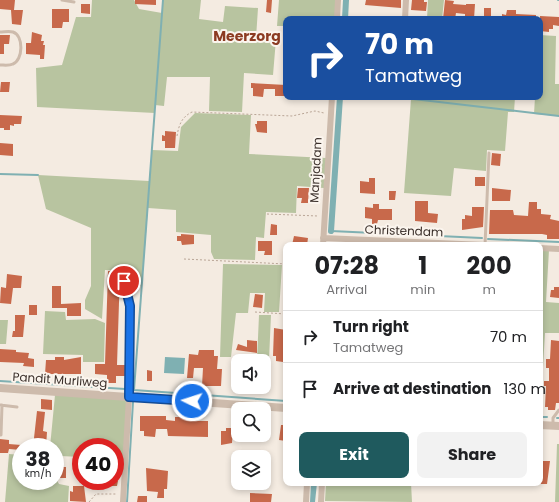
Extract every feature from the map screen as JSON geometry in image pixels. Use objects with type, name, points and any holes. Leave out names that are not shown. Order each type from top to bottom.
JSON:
[{"type":"street","points":[[337,16],[338,0]]},
{"type":"street","points":[[405,16],[406,0]]},
{"type":"street","name":"Manjadam","points":[[323,242],[332,100]]},
{"type":"street","points":[[543,248],[559,248]]},
{"type":"street","points":[[123,502],[129,397],[130,306],[124,281]]},
{"type":"street","name":"Pandit Murliweg","points":[[0,388],[283,408]]},
{"type":"street","points":[[543,425],[556,426]]},
{"type":"street","points":[[306,502],[307,486]]},
{"type":"street","points":[[321,502],[322,486]]},
{"type":"lane","points":[[62,0],[74,2]]},
{"type":"lane","points":[[0,32],[13,32],[21,41],[19,58],[16,62],[11,65],[0,65]]},
{"type":"lane","points":[[485,242],[489,154]]},
{"type":"lane","points":[[1,435],[1,405],[18,407]]},
{"type":"lane","points":[[556,426],[553,418],[559,410]]},
{"type":"path","points":[[177,136],[179,124],[186,115],[192,112],[292,116],[318,111],[330,116]]},
{"type":"path","points":[[267,214],[324,216]]},
{"type":"path","points":[[184,259],[283,264]]},
{"type":"path","points":[[255,312],[283,314]]},
{"type":"path","points":[[89,502],[96,494],[123,494]]},
{"type":"green space","points":[[92,0],[134,0],[139,9],[162,13],[163,0],[201,0],[199,19],[223,22],[225,6],[258,8],[256,38],[276,39],[273,75],[244,73],[242,112],[209,111],[210,77],[167,77],[164,106],[155,105],[155,113],[37,107],[36,68],[62,65],[76,17],[91,17]]},
{"type":"green space","points":[[279,0],[337,0],[335,16],[283,16],[283,26],[277,26]]},
{"type":"green space","points":[[428,0],[444,0],[442,16],[427,16]]},
{"type":"green space","points":[[543,35],[556,36],[555,84],[559,84],[559,116],[534,114],[535,100],[543,100]]},
{"type":"green space","points":[[411,100],[515,100],[514,112],[508,112],[505,151],[487,150],[486,171],[454,168],[451,196],[404,193]]},
{"type":"green space","points":[[195,113],[251,115],[249,154],[326,158],[324,188],[297,186],[296,213],[266,212],[264,238],[256,237],[255,260],[214,259],[211,252],[211,235],[176,232],[176,210],[148,208],[142,286],[138,286],[122,271],[105,270],[102,319],[85,309],[85,300],[91,286],[91,228],[46,209],[38,175],[149,181],[152,150],[178,151],[181,127]]},
{"type":"green space","points":[[543,249],[549,250],[546,302],[559,303],[559,333],[545,333],[543,367]]},
{"type":"green space","points":[[223,264],[282,265],[279,312],[264,312],[265,293],[250,293],[248,313],[236,313],[231,357],[220,357]]},
{"type":"green space","points":[[45,311],[65,312],[66,320],[95,319],[105,323],[104,362],[83,362],[83,355],[43,354]]},
{"type":"green space","points":[[259,315],[271,315],[269,354],[257,354]]},
{"type":"green space","points":[[0,320],[8,320],[6,344],[0,344]]},
{"type":"green space","points":[[55,395],[125,400],[127,403],[124,460],[124,438],[72,438],[72,457],[64,456],[64,438],[51,438]]},
{"type":"green space","points":[[557,444],[559,444],[559,502],[555,502]]},
{"type":"green space","points":[[9,454],[12,454],[12,490],[64,490],[64,485],[69,486],[68,502],[5,502]]},
{"type":"green space","points":[[326,486],[411,486],[412,502],[325,501]]},
{"type":"water","points":[[165,357],[185,358],[184,374],[164,373]]},
{"type":"water","points":[[311,486],[317,486],[315,502],[310,502]]},
{"type":"building","points":[[0,0],[15,0],[14,10],[23,10],[21,25],[12,24],[11,10],[0,9]]},
{"type":"building","points":[[135,0],[156,0],[156,5],[135,4]]},
{"type":"building","points":[[267,0],[272,0],[271,13],[266,12]]},
{"type":"building","points":[[366,0],[401,0],[401,8],[365,5]]},
{"type":"building","points":[[412,0],[424,0],[424,2],[427,2],[426,11],[411,10]]},
{"type":"building","points":[[445,0],[454,1],[453,4],[475,4],[474,16],[465,16],[465,14],[456,13],[456,16],[443,16]]},
{"type":"building","points":[[81,4],[90,4],[90,14],[81,13]]},
{"type":"building","points":[[484,8],[491,8],[491,16],[484,16]]},
{"type":"building","points":[[52,9],[69,9],[69,22],[63,22],[62,28],[52,28]]},
{"type":"building","points":[[507,10],[516,10],[516,14],[536,16],[502,16],[502,14],[506,15]]},
{"type":"building","points":[[543,16],[559,17],[559,26],[553,25],[553,29],[549,29],[549,32],[543,31]]},
{"type":"building","points":[[32,32],[42,35],[41,41],[44,41],[43,45],[45,45],[44,59],[40,59],[40,55],[26,54],[26,43],[31,43]]},
{"type":"building","points":[[0,35],[10,35],[9,44],[4,44],[4,54],[0,54]]},
{"type":"building","points":[[1,82],[10,82],[9,92],[0,92]]},
{"type":"building","points":[[251,83],[283,85],[283,96],[275,96],[275,89],[264,89],[263,97],[253,96],[253,88],[251,88]]},
{"type":"building","points":[[0,115],[22,116],[21,124],[14,124],[14,126],[10,125],[10,130],[4,130],[4,128],[0,128]]},
{"type":"building","points":[[257,121],[267,121],[267,133],[257,132],[255,124],[257,124]]},
{"type":"building","points":[[165,131],[176,132],[175,148],[165,148],[165,141],[162,141],[162,135],[165,136]]},
{"type":"building","points":[[0,143],[13,144],[13,156],[0,155]]},
{"type":"building","points":[[492,153],[501,154],[500,166],[491,165]]},
{"type":"building","points":[[475,177],[485,177],[485,186],[475,186]]},
{"type":"building","points":[[369,178],[375,178],[375,194],[360,193],[360,181],[369,182]]},
{"type":"building","points":[[298,188],[309,188],[308,203],[301,203],[302,198],[297,198]]},
{"type":"building","points":[[492,188],[511,190],[510,201],[492,201]]},
{"type":"building","points":[[389,191],[396,191],[395,200],[389,200]]},
{"type":"building","points":[[415,201],[428,201],[428,213],[438,214],[437,223],[415,221]]},
{"type":"building","points":[[529,202],[537,202],[537,209],[541,209],[541,214],[551,215],[550,219],[559,221],[559,239],[547,239],[547,235],[542,234],[489,234],[490,210],[513,210],[514,215],[528,216]]},
{"type":"building","points":[[373,204],[379,204],[379,209],[392,209],[392,220],[378,220],[377,224],[372,224],[372,219],[365,218],[365,207],[373,208]]},
{"type":"building","points":[[472,207],[484,207],[483,227],[462,230],[462,219],[465,219],[465,215],[472,216]]},
{"type":"building","points":[[271,224],[277,225],[277,235],[270,235]]},
{"type":"building","points":[[181,234],[194,235],[194,244],[182,245],[181,241],[177,241],[177,236],[181,236]]},
{"type":"building","points":[[294,236],[308,238],[307,242],[293,242]]},
{"type":"building","points":[[258,241],[272,241],[272,255],[264,255],[265,251],[258,251]]},
{"type":"building","points":[[108,271],[120,271],[117,365],[125,365],[125,376],[116,376],[116,383],[107,383],[107,375],[95,374],[95,364],[105,364]]},
{"type":"building","points":[[7,274],[22,276],[21,288],[13,288],[11,304],[0,303],[1,287],[6,288]]},
{"type":"building","points":[[52,286],[61,286],[61,304],[81,303],[81,316],[67,316],[67,308],[52,308]]},
{"type":"building","points":[[554,287],[559,287],[559,298],[550,297],[551,290],[554,290]]},
{"type":"building","points":[[255,294],[263,295],[262,308],[253,307]]},
{"type":"building","points":[[29,305],[37,305],[37,315],[29,315]]},
{"type":"building","points":[[15,315],[25,315],[23,337],[12,337],[13,331],[15,331]]},
{"type":"building","points":[[274,328],[283,330],[283,362],[276,361],[276,356],[273,356]]},
{"type":"building","points":[[247,340],[257,341],[257,353],[236,350],[238,344],[247,347]]},
{"type":"building","points":[[551,340],[559,341],[559,403],[556,403],[555,410],[548,410],[548,407],[545,407],[546,386],[544,386],[544,381],[549,381],[549,368],[546,368],[546,359],[550,359]]},
{"type":"building","points":[[0,349],[29,353],[28,358],[34,359],[34,367],[23,366],[24,363],[0,362]]},
{"type":"building","points":[[199,350],[214,350],[214,356],[218,356],[217,369],[222,369],[221,386],[202,386],[203,368],[194,368],[193,378],[187,378],[189,354],[198,355]]},
{"type":"building","points":[[55,357],[64,357],[64,360],[81,357],[81,374],[45,374],[46,360],[55,360]]},
{"type":"building","points":[[147,370],[152,371],[152,381],[147,381]]},
{"type":"building","points":[[41,399],[52,400],[52,410],[41,409]]},
{"type":"building","points":[[37,411],[45,412],[43,431],[47,432],[47,438],[34,438]]},
{"type":"building","points":[[186,411],[191,411],[190,419],[194,419],[194,421],[208,421],[208,437],[168,436],[167,429],[156,429],[155,437],[144,436],[144,431],[140,431],[140,416],[166,416],[166,420],[175,421],[175,417],[185,417]]},
{"type":"building","points":[[281,425],[283,425],[283,441],[279,440]]},
{"type":"building","points":[[226,428],[231,428],[232,443],[221,445],[221,431],[226,431]]},
{"type":"building","points":[[0,439],[9,440],[9,444],[12,444],[12,449],[9,449],[8,453],[0,453]]},
{"type":"building","points":[[543,461],[550,461],[547,484],[543,484]]},
{"type":"building","points":[[64,467],[66,467],[66,478],[64,478]]},
{"type":"building","points":[[146,468],[168,471],[167,489],[164,489],[164,498],[157,498],[158,492],[147,491]]},
{"type":"building","points":[[73,490],[84,490],[86,502],[70,501],[70,491],[73,492]]},
{"type":"building","points":[[250,493],[272,494],[271,502],[250,502]]},
{"type":"building","points":[[138,496],[147,496],[147,502],[137,502]]},
{"type":"waterway","points":[[163,0],[134,390],[283,401]]},
{"type":"waterway","points":[[345,16],[346,0]]},
{"type":"waterway","points":[[331,231],[340,100]]},
{"type":"waterway","points":[[422,100],[559,116]]},
{"type":"waterway","points":[[0,174],[38,175]]},
{"type":"waterway","points":[[331,231],[482,238]]},
{"type":"waterway","points":[[488,239],[559,242]]},
{"type":"waterway","points":[[0,381],[125,389]]},
{"type":"waterway","points":[[127,502],[133,402]]},
{"type":"district","name":"Meerzorg","points":[[247,36]]},
{"type":"route","points":[[124,281],[130,306],[129,397],[192,401]]}]
